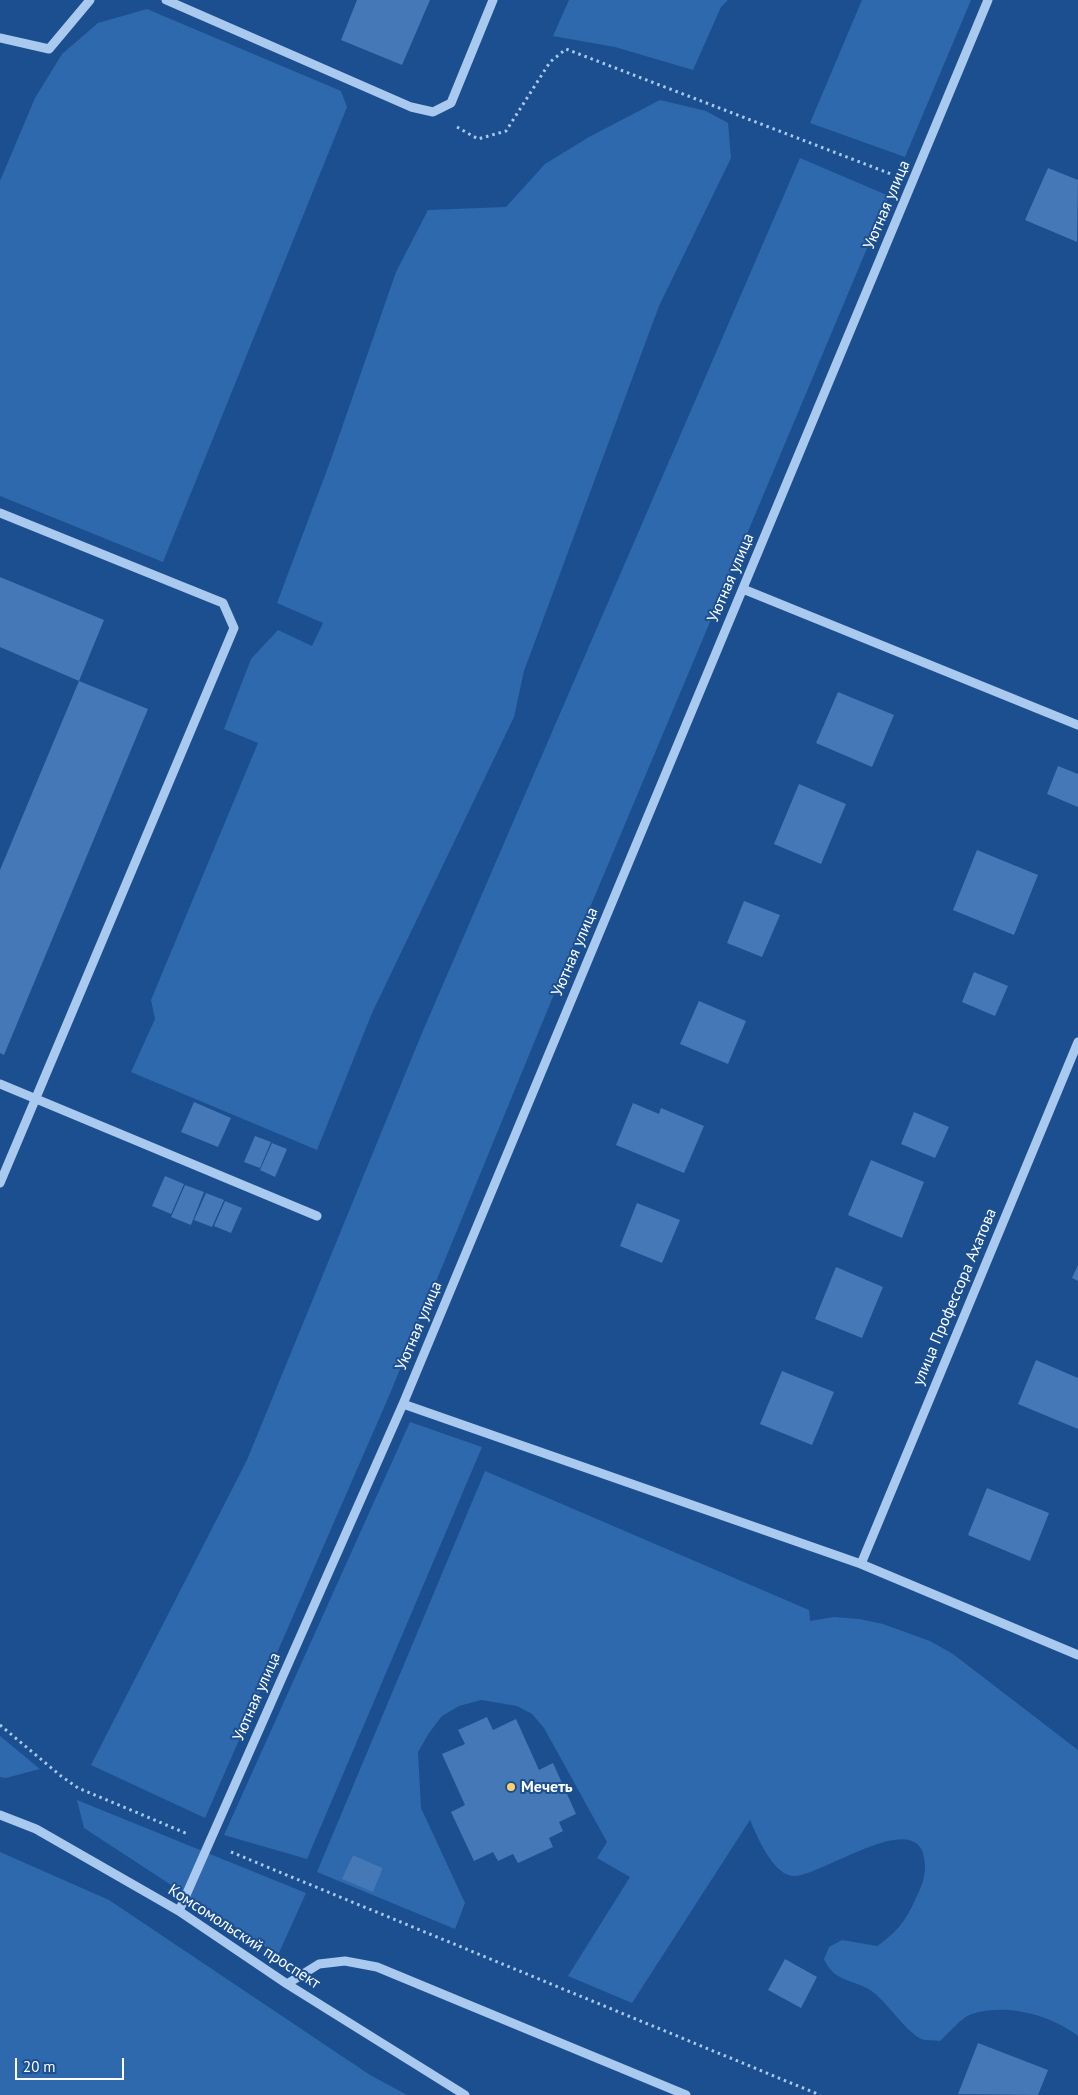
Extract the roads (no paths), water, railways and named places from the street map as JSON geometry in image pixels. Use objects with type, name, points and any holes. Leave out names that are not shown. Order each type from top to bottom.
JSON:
[{"type":"street","points":[[0,38],[49,50],[90,0]]},
{"type":"street","points":[[166,0],[411,107],[433,112],[451,103],[493,0]]},
{"type":"street","name":"Уютная улица","points":[[179,1911],[403,1404],[988,0]]},
{"type":"street","points":[[0,513],[223,603],[234,628],[0,1183]]},
{"type":"street","points":[[743,589],[1078,725]]},
{"type":"street","name":"улица Профессора Ахатова","points":[[861,1564],[1078,1042]]},
{"type":"street","points":[[0,1084],[317,1216]]},
{"type":"street","points":[[403,1404],[861,1564],[1078,1655]]},
{"type":"street","name":"Комсомольский проспект","points":[[0,1815],[36,1829],[179,1911],[287,1984],[465,2095]]},
{"type":"street","points":[[287,1984],[319,1964],[345,1961],[377,1967],[686,2095]]},
{"type":"place","name":"Мечеть","points":[[511,1787]]}]
